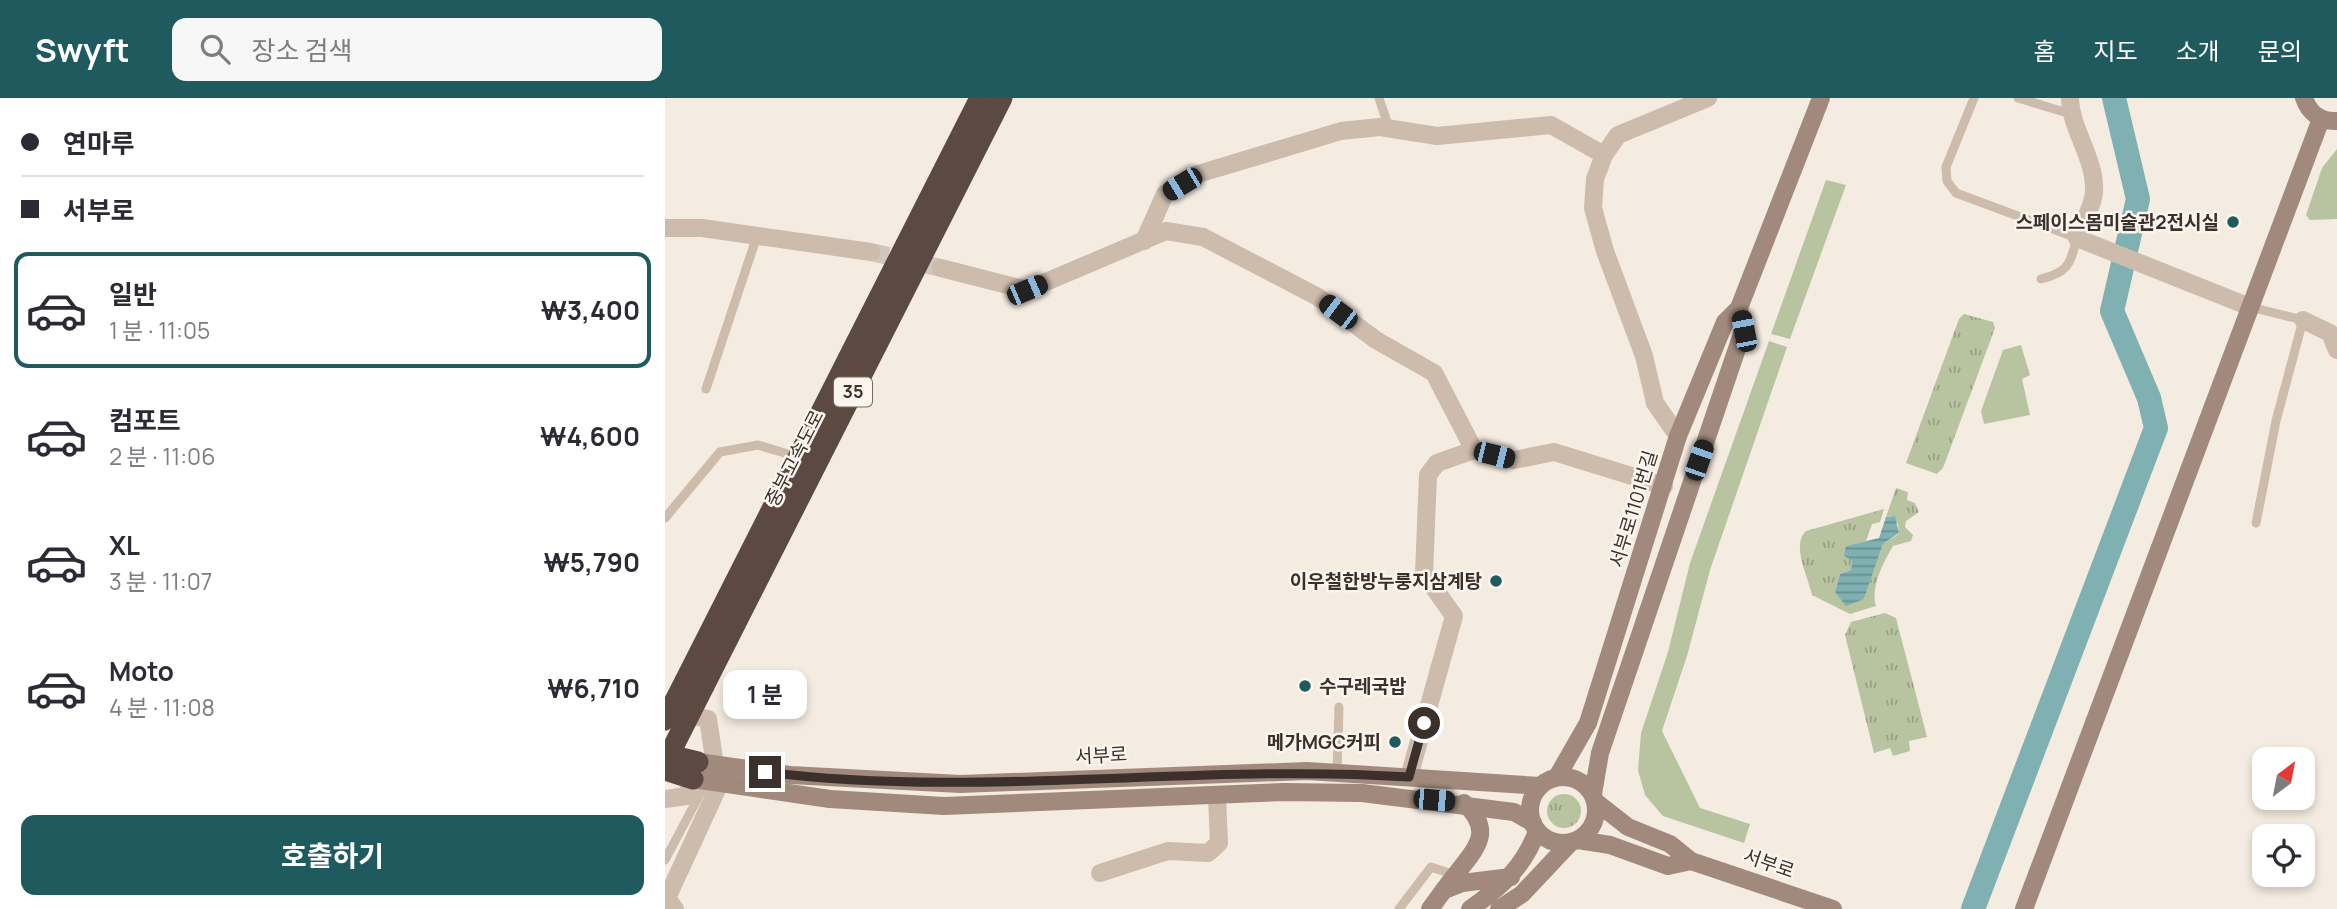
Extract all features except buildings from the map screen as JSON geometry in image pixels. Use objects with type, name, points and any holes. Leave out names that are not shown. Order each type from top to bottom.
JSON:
[{"type":"highway","name":"중부고속도로","points":[[665,763],[694,683],[798,457],[980,98]]},
{"type":"highway","name":"중부고속도로","points":[[665,720],[694,683],[1002,98]]},
{"type":"highway","name":"서부로","points":[[665,754],[702,769]]},
{"type":"highway","name":"서부로","points":[[665,771],[702,769]]},
{"type":"street","name":"서부로1101번길","points":[[1557,777],[1588,723],[1678,436],[1655,403],[1644,356],[1593,208],[1595,180],[1604,155],[1618,135],[1708,98]]},
{"type":"street","points":[[1678,436],[1725,322],[1739,308],[1821,98]]},
{"type":"street","points":[[2024,909],[2305,159],[2329,120],[2312,113],[2304,98]]},
{"type":"street","points":[[2070,106],[2092,172],[2094,194],[2077,238],[2250,307]]},
{"type":"street","points":[[1144,241],[1165,194],[1198,174],[1341,131],[1389,128],[1437,136],[1551,125],[1604,155]]},
{"type":"street","points":[[665,228],[702,228],[871,252]]},
{"type":"street","points":[[941,268],[1027,290],[1166,231],[1203,237],[1318,297],[1377,340],[1434,373],[1474,450]]},
{"type":"street","points":[[1501,909],[1522,894],[1595,820],[1594,798],[1600,754],[1744,331],[1739,308]]},
{"type":"street","points":[[2303,320],[2330,334],[2337,350]]},
{"type":"street","points":[[1409,777],[1454,616],[1424,574],[1428,475],[1437,463],[1474,450],[1514,460],[1555,452],[1664,486]]},
{"type":"street","points":[[665,710],[708,719],[702,769],[687,796],[665,799]]},
{"type":"street","name":"서부로","points":[[702,769],[960,784],[1167,775],[1336,773],[1529,788],[1540,786]]},
{"type":"street","name":"서부로","points":[[702,769],[720,783],[830,799],[944,806],[1362,793],[1514,811],[1535,827]]},
{"type":"street","points":[[1470,909],[1511,877],[1528,854],[1535,827],[1530,805],[1540,786],[1557,777],[1580,781],[1594,798]]},
{"type":"street","points":[[675,909],[667,898],[720,783]]},
{"type":"street","points":[[1100,873],[1168,851],[1207,853],[1219,843],[1217,796]]},
{"type":"street","name":"서부로","points":[[1594,798],[1628,827],[1669,844],[1691,861],[1833,909]]},
{"type":"street","points":[[1430,909],[1477,848],[1482,833],[1476,815],[1464,803]]},
{"type":"street","points":[[1535,827],[1552,841],[1574,841]]},
{"type":"street","name":"서부로","points":[[1574,841],[1610,845],[1668,866],[1691,861]]},
{"type":"street","points":[[1444,890],[1462,883],[1511,877]]},
{"type":"lane","points":[[1379,98],[1389,128]]},
{"type":"lane","points":[[1974,98],[1946,167],[1947,181],[1963,195],[2077,238],[2066,269],[2059,275],[2041,279]]},
{"type":"lane","points":[[2018,98],[2070,106]]},
{"type":"lane","points":[[706,389],[757,236]]},
{"type":"lane","points":[[2250,307],[2303,320],[2276,421],[2256,523]]},
{"type":"lane","points":[[665,518],[720,452],[758,445],[798,457]]},
{"type":"lane","points":[[1336,773],[1339,707]]},
{"type":"lane","points":[[665,860],[702,769]]},
{"type":"lane","points":[[1399,909],[1431,867],[1455,875]]},
{"type":"green space","points":[[2337,149],[2337,219],[2310,220],[2306,215],[2322,168]]},
{"type":"green space","points":[[1826,180],[1846,185],[1790,339],[1771,334]]},
{"type":"green space","points":[[1964,314],[1993,322],[1995,328],[1943,468],[1937,474],[1906,463],[1959,319]]},
{"type":"green space","points":[[1769,341],[1787,347],[1710,570],[1687,656],[1662,731],[1700,808],[1750,824],[1744,843],[1663,816],[1645,795],[1638,770],[1641,733],[1668,652],[1690,563]]},
{"type":"green space","points":[[2021,345],[2030,375],[2022,379],[2030,415],[1984,424],[1981,411],[2003,350]]},
{"type":"green space","points":[[1896,488],[1908,492],[1907,500],[1915,503],[1919,512],[1906,521],[1905,527],[1913,535],[1911,541],[1893,546],[1882,568],[1876,584],[1876,606],[1850,614],[1812,595],[1800,553],[1800,544],[1806,531],[1884,509],[1880,522],[1872,524],[1866,541],[1846,546],[1852,560],[1851,570],[1840,574],[1835,592],[1864,599],[1883,544],[1899,534],[1898,524],[1892,516],[1886,517]]},
{"type":"green space","points":[[1885,613],[1896,618],[1927,737],[1909,741],[1910,751],[1893,756],[1890,748],[1874,753],[1845,635],[1851,622]]},
{"type":"green space","points":[[1564,794],[1576,799],[1581,811],[1576,823],[1564,828],[1552,823],[1547,811],[1552,799]]},
{"type":"water","points":[[1895,516],[1899,533],[1883,544],[1864,599],[1846,606],[1835,592],[1840,574],[1851,570],[1852,560],[1844,556],[1846,546],[1879,538],[1886,517]]},
{"type":"waterway","points":[[1973,909],[2156,428],[2149,398],[2112,311],[2138,199],[2114,98]]},
{"type":"tunnel","points":[[871,252],[941,268]]},
{"type":"place","name":"스페이스몸미술관2전시실","points":[[2233,222]]},
{"type":"place","name":"이우철한방누룽지삼계탕","points":[[1496,581]]},
{"type":"place","name":"수구레국밥","points":[[1305,686]]},
{"type":"place","name":"메가MGC커피","points":[[1395,742]]},
{"type":"route","points":[[765,772],[960,784],[1167,775],[1249,776],[1307,771],[1409,777],[1424,723]]}]
